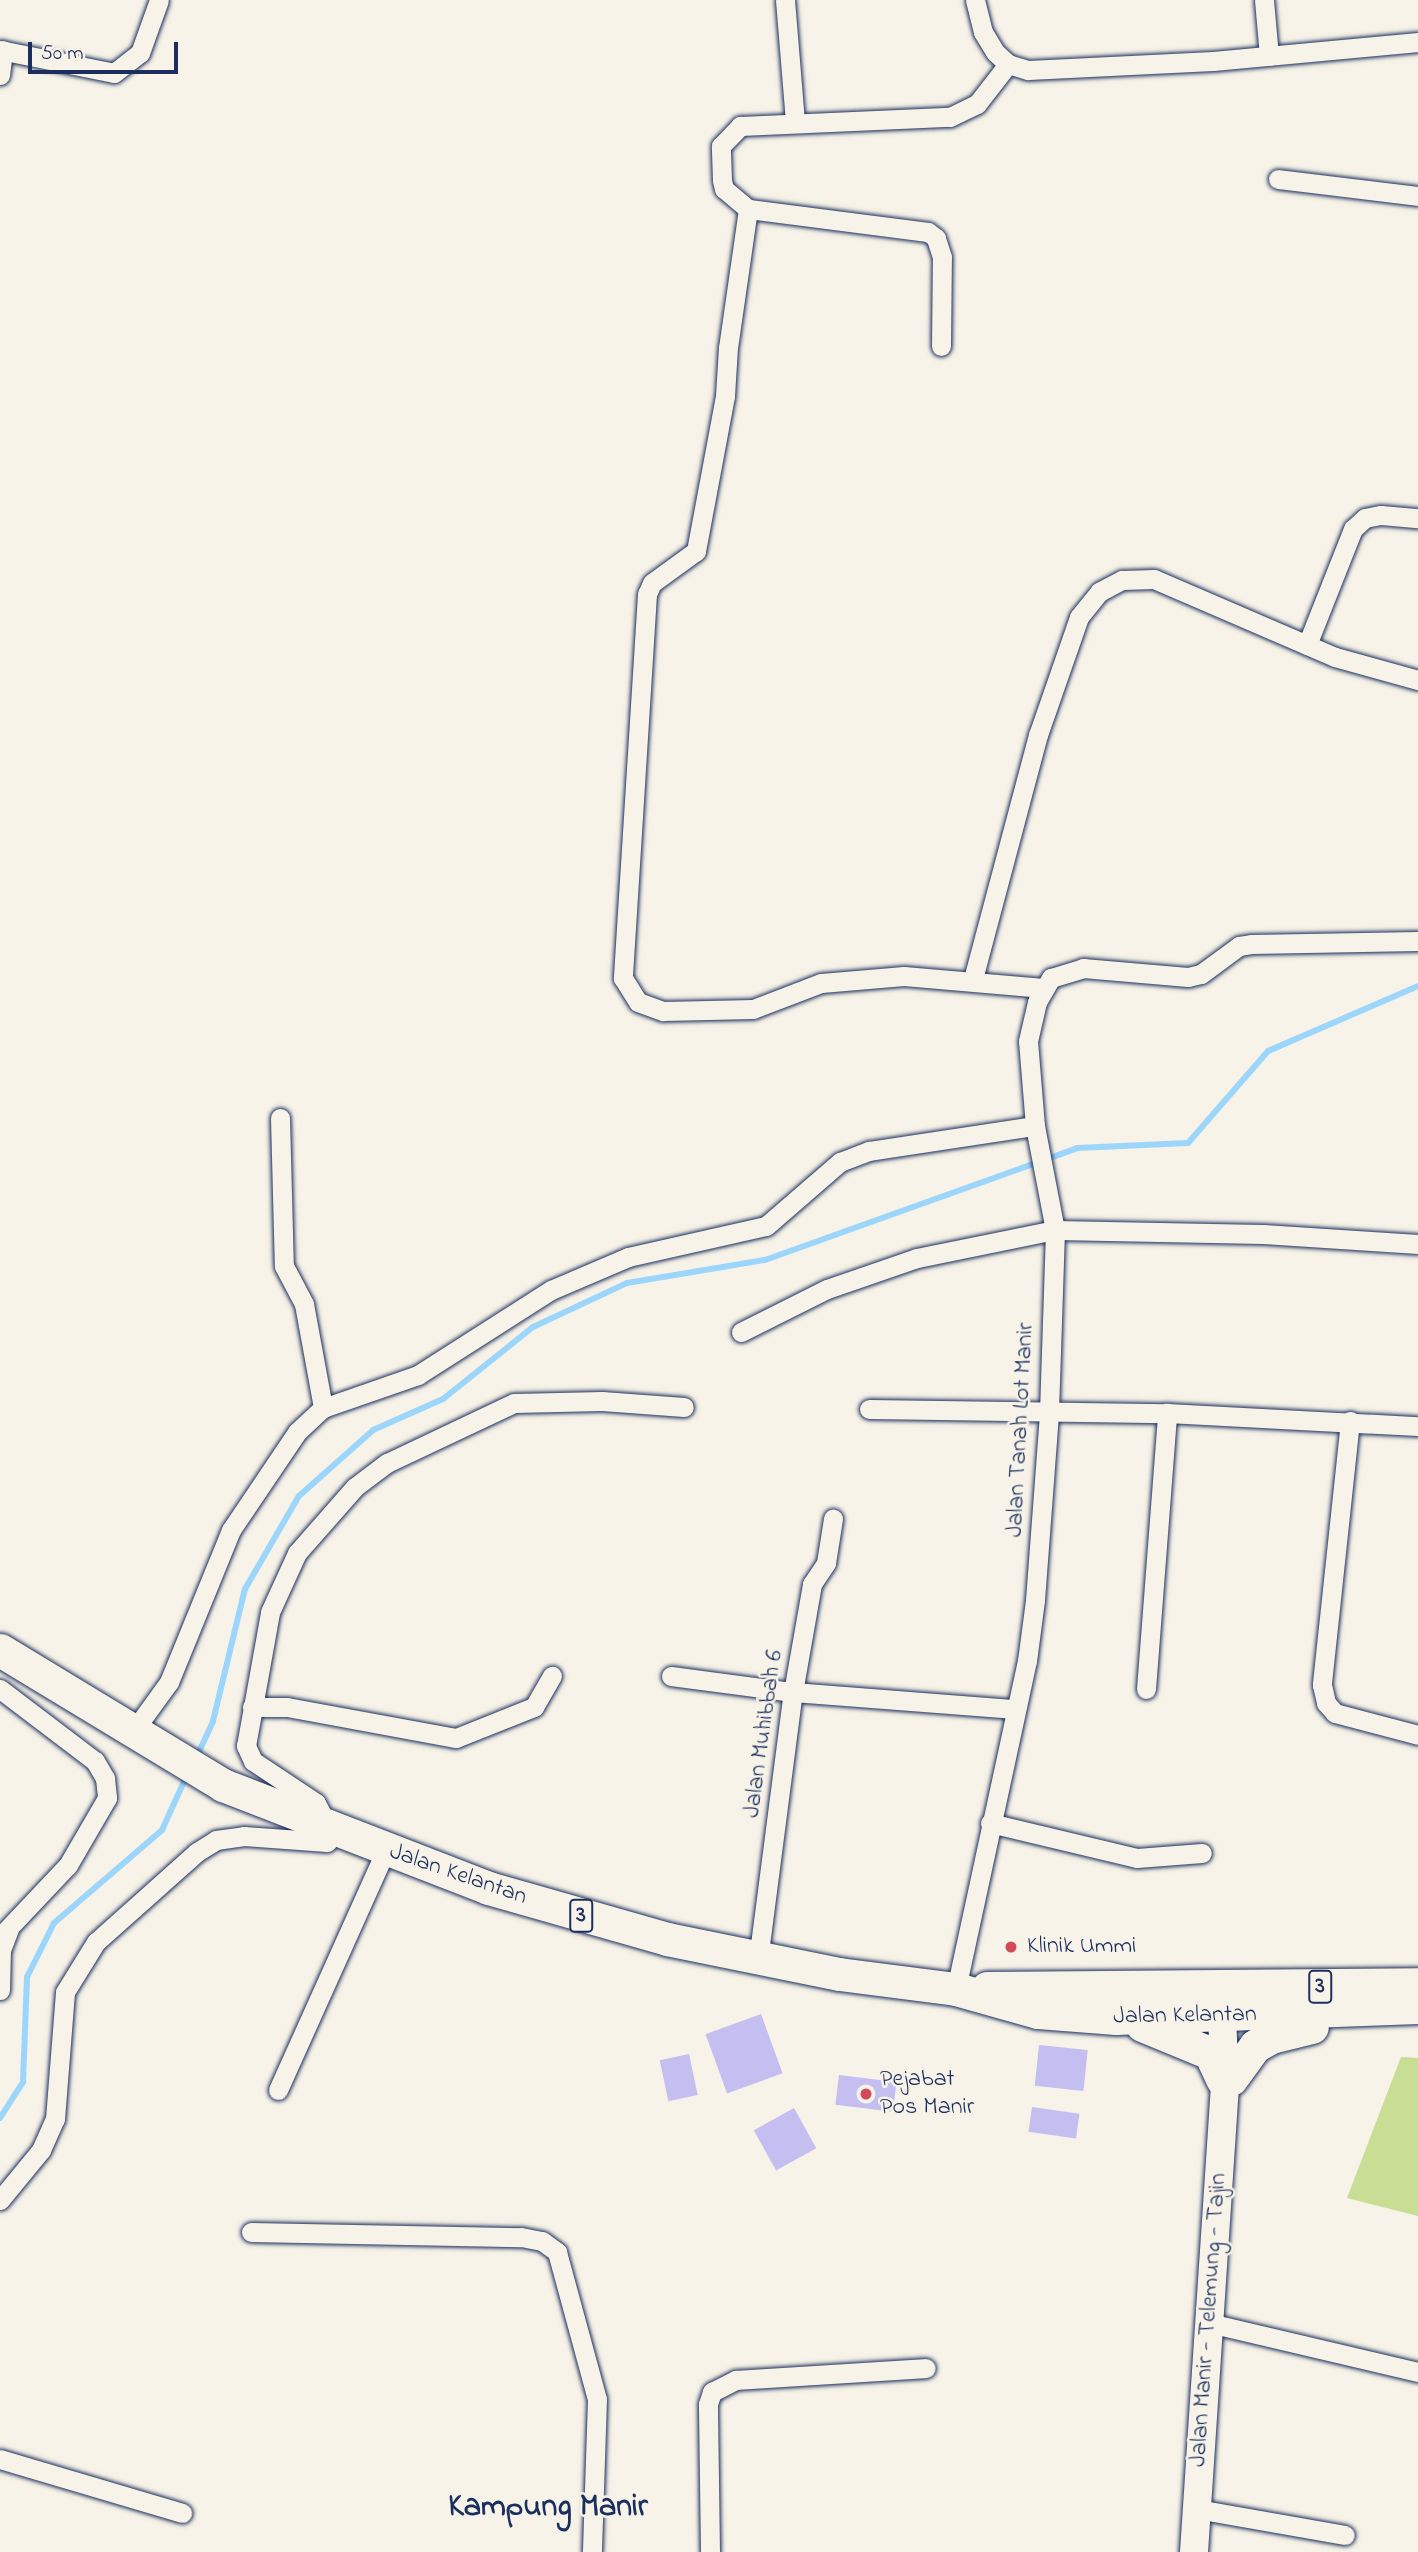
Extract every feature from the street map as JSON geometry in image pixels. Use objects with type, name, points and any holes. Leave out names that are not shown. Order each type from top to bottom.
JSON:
[{"type":"highway","name":"Jalan Kelantan","points":[[0,1650],[145,1741],[222,1784],[333,1830],[488,1888],[611,1924],[758,1960],[956,1989],[1038,2012],[1116,2018],[1229,2003],[1418,1984]]},
{"type":"highway","name":"Jalan Kelantan","points":[[956,1989],[1043,1985],[1229,2003],[1418,2009]]},
{"type":"highway","points":[[1116,2018],[1164,2030],[1199,2046],[1210,2053],[1226,2082],[1255,2046],[1271,2037],[1418,2009]]},
{"type":"main road","name":"Jalan Manir - Telemung - Tajin","points":[[1195,2552],[1229,2003]]},
{"type":"street","points":[[0,75],[2,50],[114,73],[139,53],[159,0]]},
{"type":"street","points":[[785,0],[795,121]]},
{"type":"street","points":[[975,0],[983,32],[1008,64],[1028,69],[1269,56],[1418,42]]},
{"type":"street","points":[[1264,0],[1269,56]]},
{"type":"street","points":[[941,346],[942,257],[936,238],[928,232],[748,208],[724,189],[722,146],[740,126],[962,114],[977,104],[1008,64]]},
{"type":"street","points":[[1278,179],[1418,196]]},
{"type":"street","points":[[748,208],[728,347],[725,396],[696,551],[652,583],[647,594],[623,978],[638,1002],[663,1012],[765,1006],[821,983],[904,976],[973,979],[1040,995],[1065,971],[1083,968],[1201,974],[1231,950],[1251,944],[1418,941]]},
{"type":"street","points":[[1307,645],[1353,528],[1365,518],[1381,515],[1418,518]]},
{"type":"street","points":[[973,979],[1038,734],[1079,617],[1099,592],[1122,580],[1154,579],[1307,645],[1418,680]]},
{"type":"street","name":"Jalan Tanah Lot Manir","points":[[956,1989],[1035,1600],[1049,1412],[1055,1230],[1037,1134],[1028,1041],[1040,995]]},
{"type":"street","points":[[280,1118],[283,1258],[304,1304],[323,1408]]},
{"type":"street","points":[[145,1741],[231,1530],[297,1432],[323,1408],[418,1375],[551,1290],[628,1257],[766,1226],[840,1162],[869,1151],[1037,1134]]},
{"type":"street","points":[[741,1332],[827,1289],[918,1258],[1055,1230],[1264,1234],[1418,1244]]},
{"type":"street","points":[[0,2200],[41,2150],[55,2119],[65,1992],[96,1942],[197,1852],[216,1840],[244,1836],[327,1842],[333,1830],[316,1803],[253,1761],[246,1746],[270,1612],[297,1553],[355,1487],[387,1463],[514,1403],[602,1401],[684,1407]]},
{"type":"street","points":[[869,1409],[1167,1413],[1418,1426]]},
{"type":"street","points":[[1146,1689],[1167,1413]]},
{"type":"street","points":[[1350,1421],[1321,1685],[1326,1703],[1335,1713],[1418,1735]]},
{"type":"street","name":"Jalan Muhibbah 6","points":[[758,1960],[793,1692],[812,1584],[826,1563],[833,1519]]},
{"type":"street","points":[[252,1707],[288,1707],[456,1738],[534,1707],[552,1676]]},
{"type":"street","points":[[671,1676],[793,1692],[1015,1709]]},
{"type":"street","points":[[0,1689],[95,1761],[104,1778],[107,1798],[68,1865],[5,1933],[1,1950],[0,1990]]},
{"type":"street","points":[[990,1823],[1137,1858],[1202,1853]]},
{"type":"street","points":[[278,2090],[386,1850]]},
{"type":"street","points":[[251,2232],[521,2238],[542,2241],[558,2252],[597,2399],[592,2552]]},
{"type":"street","points":[[1209,2323],[1418,2372]]},
{"type":"street","points":[[710,2552],[708,2404],[712,2392],[736,2380],[926,2368]]},
{"type":"street","points":[[0,2459],[182,2513]]},
{"type":"street","points":[[1197,2508],[1345,2535]]},
{"type":"green space","points":[[1401,2057],[1418,2058],[1418,2216],[1347,2198]]},
{"type":"building","points":[[761,2014],[783,2073],[727,2093],[706,2034]]},
{"type":"building","points":[[1039,2045],[1088,2050],[1083,2091],[1035,2086]]},
{"type":"building","points":[[689,2054],[698,2095],[668,2101],[660,2060]]},
{"type":"building","name":"Pejabat Pos Manir","points":[[839,2075],[897,2082],[893,2112],[835,2105]]},
{"type":"building","points":[[1032,2107],[1080,2114],[1076,2138],[1029,2132]]},
{"type":"building","points":[[794,2108],[816,2148],[776,2171],[754,2130]]},
{"type":"waterway","points":[[197,1756],[213,1721],[245,1589],[299,1496],[373,1430],[443,1399],[533,1327],[627,1283],[765,1260],[1077,1148],[1188,1143],[1268,1051],[1418,986]]},
{"type":"waterway","points":[[0,2118],[23,2082],[27,1977],[54,1923],[162,1830],[187,1775]]},
{"type":"place","name":"Klinik Ummi","points":[[1011,1947]]},
{"type":"place","name":"Pejabat Pos Manir","points":[[866,2094]]},
{"type":"district","name":"Kampung Manir","points":[[548,2508]]}]
